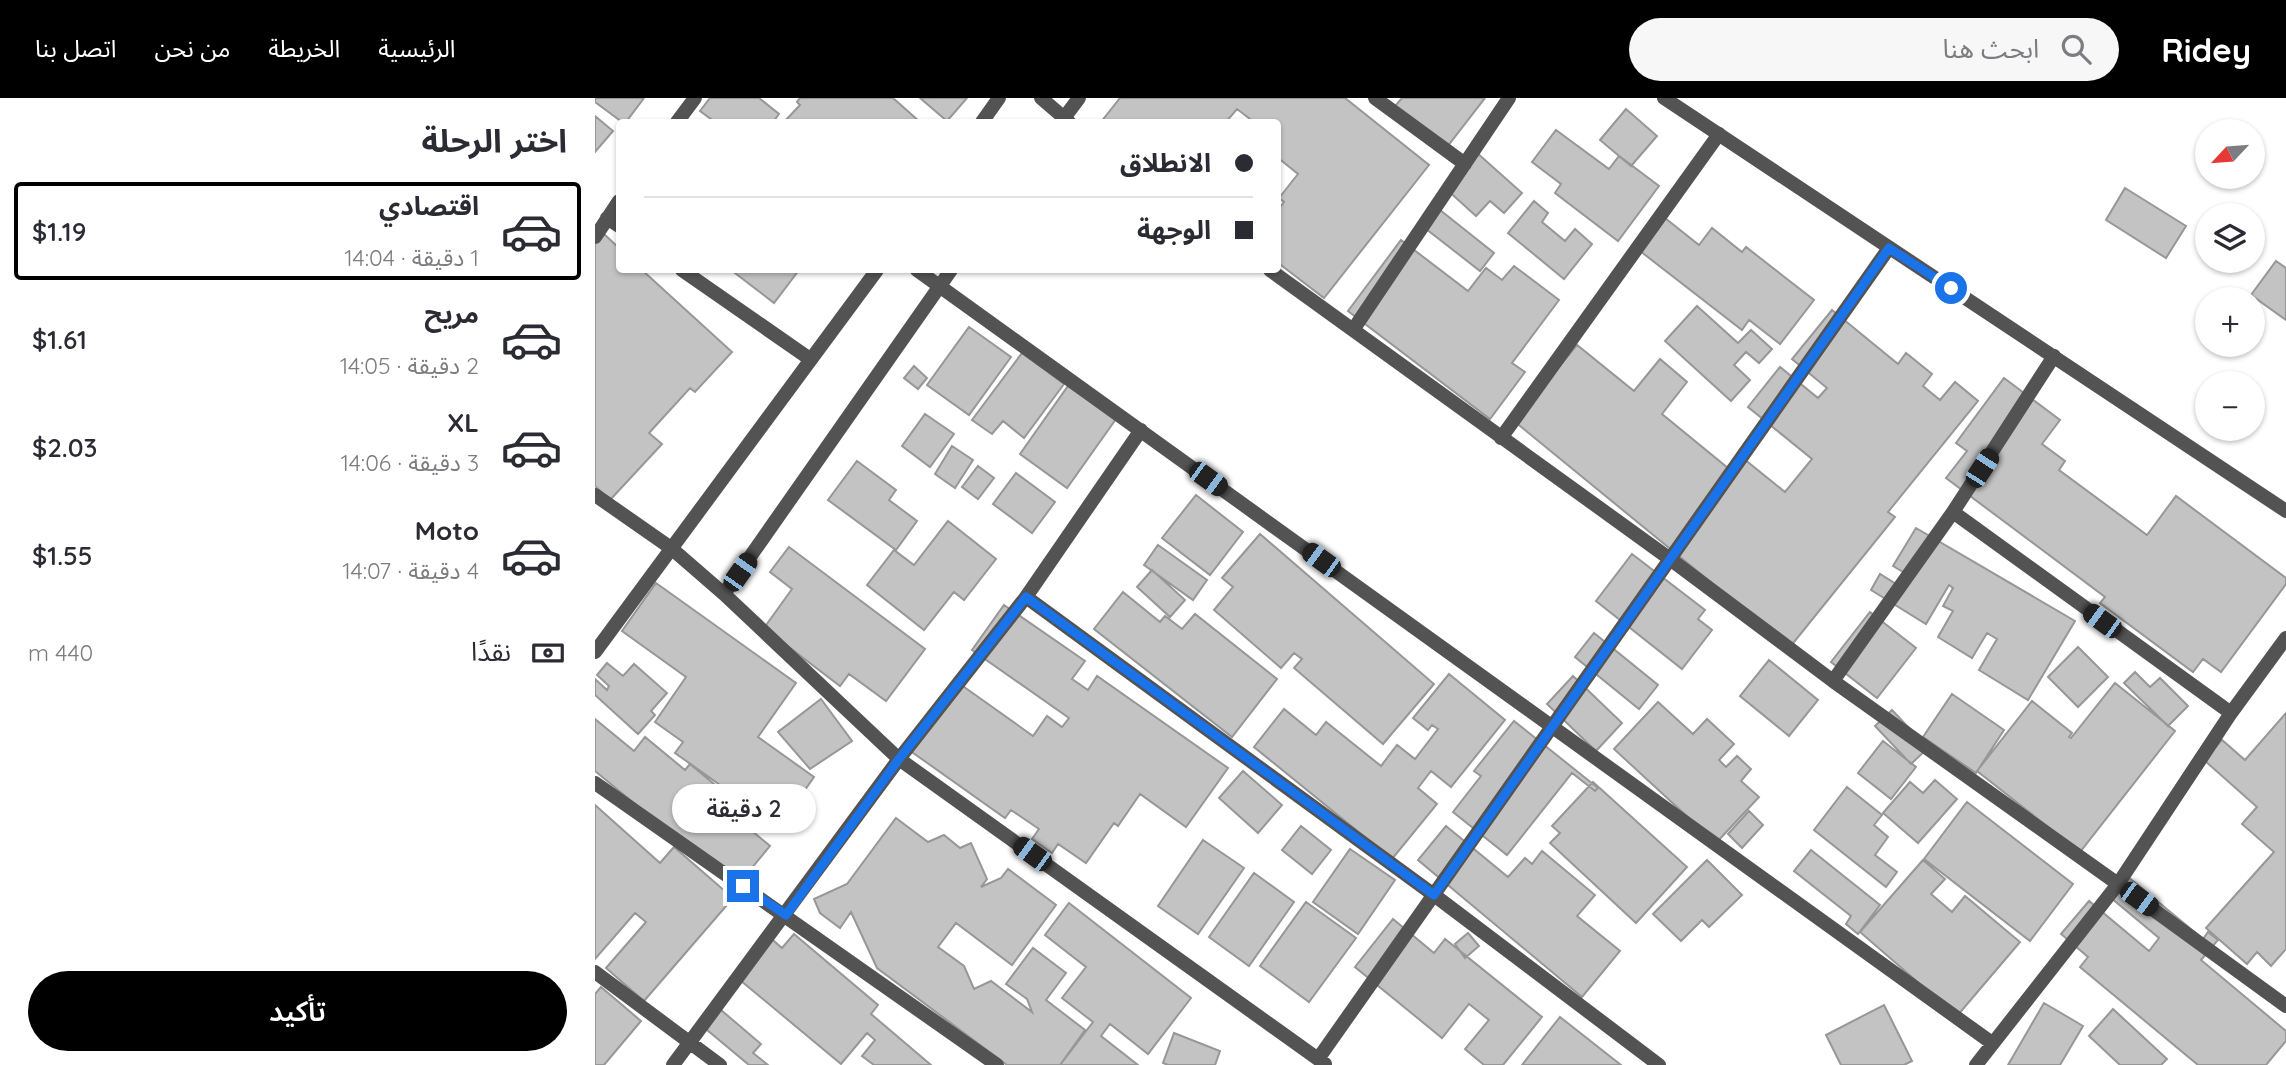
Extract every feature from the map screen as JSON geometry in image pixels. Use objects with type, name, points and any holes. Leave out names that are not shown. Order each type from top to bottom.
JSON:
[{"type":"street","points":[[679,119],[695,98]]},
{"type":"street","points":[[984,119],[999,98]]},
{"type":"street","points":[[1041,98],[1063,119]]},
{"type":"street","points":[[1066,119],[1079,98]]},
{"type":"street","points":[[1375,98],[1465,164]]},
{"type":"street","points":[[1353,330],[1509,98]]},
{"type":"street","points":[[1664,98],[2286,511]]},
{"type":"street","points":[[1501,438],[1719,134]]},
{"type":"street","points":[[595,237],[613,222]]},
{"type":"street","points":[[595,495],[671,548],[724,594],[899,759],[1322,1062],[1434,895],[1889,248]]},
{"type":"street","points":[[686,273],[810,359]]},
{"type":"street","points":[[595,652],[875,273]]},
{"type":"street","points":[[922,273],[1992,1043]]},
{"type":"street","points":[[724,594],[949,273]]},
{"type":"street","points":[[1275,273],[1833,681],[2286,1006]]},
{"type":"street","points":[[1833,681],[1953,512],[2054,356]]},
{"type":"street","points":[[673,1065],[899,759],[1026,597],[1141,430]]},
{"type":"street","points":[[1953,512],[2231,713]]},
{"type":"street","points":[[1026,597],[1434,895],[1659,1065]]},
{"type":"street","points":[[1976,1065],[2118,884],[2231,713],[2286,638]]},
{"type":"street","points":[[595,783],[997,1065]]},
{"type":"street","points":[[595,972],[720,1065]]},
{"type":"building","points":[[595,98],[644,98],[628,119],[618,119],[595,102]]},
{"type":"building","points":[[710,98],[759,98],[779,114],[775,119],[711,119],[700,111]]},
{"type":"building","points":[[800,98],[893,98],[917,119],[787,119],[800,105],[797,102]]},
{"type":"building","points":[[920,98],[967,98],[949,119],[945,119]]},
{"type":"building","points":[[1120,98],[1345,98],[1429,165],[1324,298],[1281,265],[1281,206],[1284,202],[1281,195],[1298,174],[1281,160],[1281,119],[1250,119],[1237,109],[1229,119],[1103,119]]},
{"type":"building","points":[[1402,98],[1485,98],[1447,147],[1395,106]]},
{"type":"building","points":[[1626,109],[1657,136],[1631,166],[1600,140]]},
{"type":"building","points":[[595,116],[613,131],[595,152]]},
{"type":"building","points":[[1556,130],[1609,169],[1619,156],[1659,186],[1618,241],[1555,193],[1561,184],[1532,162]]},
{"type":"building","points":[[1476,152],[1522,193],[1504,213],[1490,201],[1476,216],[1445,188]]},
{"type":"building","points":[[2125,188],[2186,226],[2166,258],[2106,220]]},
{"type":"building","points":[[1534,201],[1548,213],[1542,222],[1565,241],[1575,229],[1592,244],[1564,279],[1508,233]]},
{"type":"building","points":[[1435,206],[1494,253],[1480,271],[1421,225]]},
{"type":"building","points":[[1665,218],[1699,245],[1712,228],[1742,252],[1746,247],[1814,300],[1780,344],[1749,320],[1742,330],[1640,251]]},
{"type":"building","points":[[604,234],[616,245],[616,273],[645,273],[732,352],[695,392],[690,388],[649,433],[662,444],[610,500],[595,486],[595,244]]},
{"type":"building","points":[[1401,240],[1468,291],[1486,268],[1502,280],[1514,266],[1559,300],[1512,363],[1525,372],[1490,419],[1348,311]]},
{"type":"building","points":[[2276,261],[2286,268],[2286,320],[2265,305],[2265,287],[2257,287]]},
{"type":"building","points":[[735,273],[797,273],[774,303]]},
{"type":"building","points":[[1697,306],[1738,343],[1751,330],[1772,349],[1759,363],[1746,352],[1734,365],[1750,380],[1731,401],[1665,341]]},
{"type":"building","points":[[1832,310],[1898,364],[1906,353],[1932,374],[1923,386],[1940,400],[1955,382],[1978,401],[1888,512],[1895,517],[1790,647],[1514,421],[1577,345],[1634,391],[1660,359],[1687,382],[1662,414],[1728,468],[1739,455],[1785,492],[1812,459],[1748,407],[1780,367],[1818,398],[1827,388],[1792,359]]},
{"type":"building","points":[[969,327],[1011,357],[969,415],[927,385]]},
{"type":"building","points":[[1022,353],[1064,384],[1024,438],[1003,421],[992,434],[972,420]]},
{"type":"building","points":[[914,366],[927,378],[918,389],[904,378]]},
{"type":"building","points":[[2004,378],[2060,420],[2042,444],[2065,461],[2059,470],[2147,535],[2176,496],[2286,578],[2286,584],[2221,672],[2203,659],[2193,672],[2100,603],[2105,597],[1946,478],[1967,451],[1956,443]]},
{"type":"building","points":[[1068,386],[1116,419],[1067,488],[1020,454]]},
{"type":"building","points":[[925,414],[954,434],[930,467],[902,446]]},
{"type":"building","points":[[952,446],[973,460],[955,488],[935,474]]},
{"type":"building","points":[[857,461],[896,490],[889,500],[917,521],[896,550],[828,500]]},
{"type":"building","points":[[978,466],[994,478],[978,499],[962,487]]},
{"type":"building","points":[[1016,473],[1055,502],[1032,533],[993,504]]},
{"type":"building","points":[[1196,495],[1243,532],[1210,575],[1162,538]]},
{"type":"building","points":[[948,521],[996,559],[964,600],[954,592],[924,630],[867,585],[894,550],[914,565]]},
{"type":"building","points":[[1916,528],[2075,621],[2028,700],[1979,670],[1997,639],[1987,633],[1972,658],[1938,637],[1953,611],[1943,606],[1953,588],[1949,585],[1926,624],[1871,590],[1880,574],[1901,587],[1908,575],[1893,566]]},
{"type":"building","points":[[1260,534],[1434,684],[1383,744],[1294,668],[1302,659],[1294,653],[1281,668],[1214,610],[1233,587],[1222,578]]},
{"type":"building","points":[[1158,545],[1207,580],[1193,600],[1144,565]]},
{"type":"building","points":[[789,547],[925,649],[886,701],[849,674],[840,686],[764,628],[792,589],[770,572]]},
{"type":"building","points":[[1632,554],[1705,610],[1698,619],[1712,630],[1682,669],[1596,601]]},
{"type":"building","points":[[1152,570],[1185,600],[1170,617],[1137,587]]},
{"type":"building","points":[[656,583],[796,683],[758,737],[814,777],[779,827],[675,753],[683,742],[655,722],[686,677],[622,631]]},
{"type":"building","points":[[1123,592],[1160,622],[1165,616],[1182,629],[1195,614],[1277,679],[1232,737],[1094,629]]},
{"type":"building","points":[[1004,605],[1085,661],[1072,679],[1088,690],[1097,676],[1228,768],[1186,827],[1140,794],[1118,826],[1114,823],[1086,863],[1058,844],[1052,853],[1032,839],[1039,829],[1011,810],[1005,818],[909,750],[960,684],[1033,736],[1047,716],[1062,727],[1069,718],[972,650]]},
{"type":"building","points":[[1870,612],[1916,648],[1877,698],[1831,662]]},
{"type":"building","points":[[1594,633],[1658,685],[1639,709],[1575,657]]},
{"type":"building","points":[[2078,647],[2108,677],[2078,707],[2048,677]]},
{"type":"building","points":[[1769,660],[1818,700],[1789,736],[1740,696]]},
{"type":"building","points":[[607,663],[623,676],[634,664],[667,693],[651,711],[655,715],[638,734],[595,695],[595,679],[607,690],[609,686],[597,675]]},
{"type":"building","points":[[2135,672],[2150,687],[2160,678],[2188,706],[2168,726],[2124,683]]},
{"type":"building","points":[[1449,674],[1505,720],[1451,787],[1431,771],[1418,788],[1437,804],[1392,859],[1254,747],[1284,709],[1316,735],[1326,722],[1381,766],[1397,745],[1415,759],[1438,729],[1432,725],[1428,730],[1413,718]]},
{"type":"building","points":[[1573,676],[1622,723],[1596,751],[1547,704]]},
{"type":"building","points":[[2115,683],[2175,731],[2080,852],[1977,771],[2032,701],[2072,733],[2069,737],[2071,738]]},
{"type":"building","points":[[1952,694],[2004,730],[1976,773],[1923,737]]},
{"type":"building","points":[[821,699],[852,741],[810,769],[778,732]]},
{"type":"building","points":[[1658,702],[1693,734],[1707,719],[1734,744],[1719,760],[1726,767],[1737,756],[1751,769],[1741,781],[1759,797],[1716,843],[1614,749]]},
{"type":"building","points":[[1892,710],[1928,748],[1911,764],[1875,726]]},
{"type":"building","points":[[2286,713],[2286,949],[2271,966],[2257,952],[2247,964],[2206,928],[2274,852],[2242,824],[2257,807],[2204,760],[2222,740],[2245,760]]},
{"type":"building","points":[[595,719],[634,751],[645,737],[685,770],[690,764],[714,784],[711,789],[717,794],[705,809],[717,819],[726,809],[770,846],[736,887],[595,771]]},
{"type":"building","points":[[1514,721],[1598,788],[1595,791],[1572,773],[1507,855],[1453,812],[1481,776],[1474,771]]},
{"type":"building","points":[[1883,741],[1916,767],[1891,799],[1858,773]]},
{"type":"building","points":[[1243,771],[1282,805],[1258,833],[1219,798]]},
{"type":"building","points":[[1935,780],[1957,799],[1918,843],[1883,813],[1910,782],[1923,793]]},
{"type":"building","points":[[1593,782],[1687,867],[1636,923],[1550,843],[1560,833],[1552,826]]},
{"type":"building","points":[[1847,787],[1882,815],[1874,825],[1888,837],[1875,855],[1897,872],[1886,887],[1814,830]]},
{"type":"building","points":[[1967,802],[2073,884],[2030,941],[1924,859]]},
{"type":"building","points":[[595,805],[660,863],[674,847],[733,898],[644,1001],[606,968],[646,922],[635,913],[595,959]]},
{"type":"building","points":[[1749,811],[1763,825],[1742,848],[1728,834]]},
{"type":"building","points":[[896,818],[928,842],[944,835],[960,848],[971,843],[987,879],[981,887],[1001,878],[1008,869],[1056,905],[1012,965],[956,923],[938,947],[964,966],[974,989],[991,981],[1032,1012],[1027,999],[1006,984],[1033,948],[1066,973],[1046,1000],[1085,1030],[1060,1065],[1007,1065],[877,968],[851,912],[840,928],[820,913],[814,899],[847,884]]},
{"type":"building","points":[[1301,826],[1331,850],[1312,874],[1282,850]]},
{"type":"building","points":[[1446,826],[1508,877],[1525,858],[1532,864],[1542,851],[1595,895],[1577,916],[1620,951],[1582,997],[1418,860]]},
{"type":"building","points":[[1203,840],[1244,868],[1198,934],[1158,906]]},
{"type":"building","points":[[1350,849],[1395,880],[1358,934],[1313,902]]},
{"type":"building","points":[[1811,850],[1880,905],[1858,934],[1846,924],[1851,916],[1794,871]]},
{"type":"building","points":[[1707,860],[1742,895],[1709,927],[1702,920],[1681,941],[1653,914]]},
{"type":"building","points":[[1923,860],[1945,879],[1931,894],[1952,912],[1965,896],[2020,942],[1957,1016],[1860,932]]},
{"type":"building","points":[[1254,873],[1294,902],[1249,966],[1209,937]]},
{"type":"building","points":[[2127,876],[2203,939],[2208,932],[2218,940],[2201,960],[2286,1031],[2286,1041],[2266,1065],[2198,1065],[2080,967],[2088,957],[2061,934],[2089,901],[2149,951],[2159,938],[2110,897]]},
{"type":"building","points":[[1306,902],[1356,938],[1309,1002],[1260,966]]},
{"type":"building","points":[[1069,903],[1191,998],[1148,1054],[1110,1024],[1101,1036],[1138,1065],[1060,1065],[1093,1022],[1062,998],[1086,967],[1045,935]]},
{"type":"building","points":[[1393,919],[1434,953],[1445,939],[1542,1017],[1503,1065],[1484,1065],[1465,1049],[1489,1020],[1469,1004],[1442,1038],[1355,967]]},
{"type":"building","points":[[1468,933],[1479,946],[1465,958],[1455,944]]},
{"type":"building","points":[[794,934],[878,1005],[871,1014],[931,1065],[874,1065],[862,1056],[875,1040],[867,1033],[841,1064],[734,975],[767,935],[782,948]]},
{"type":"building","points":[[601,987],[641,1021],[604,1065],[595,1065],[595,994]]},
{"type":"building","points":[[2044,1003],[2083,1026],[2060,1065],[2008,1065]]},
{"type":"building","points":[[1884,1005],[1912,1061],[1904,1065],[1841,1065],[1826,1035]]},
{"type":"building","points":[[2113,1009],[2167,1059],[2161,1065],[2120,1065],[2089,1036]]},
{"type":"building","points":[[721,1010],[761,1044],[753,1053],[768,1065],[749,1065],[706,1029]]},
{"type":"building","points":[[1560,1017],[1621,1065],[1522,1065]]},
{"type":"building","points":[[1174,1033],[1220,1051],[1215,1065],[1163,1063]]},
{"type":"route","points":[[743,886],[786,915],[899,759],[1026,597],[1434,895],[1889,248],[1951,288]]}]
